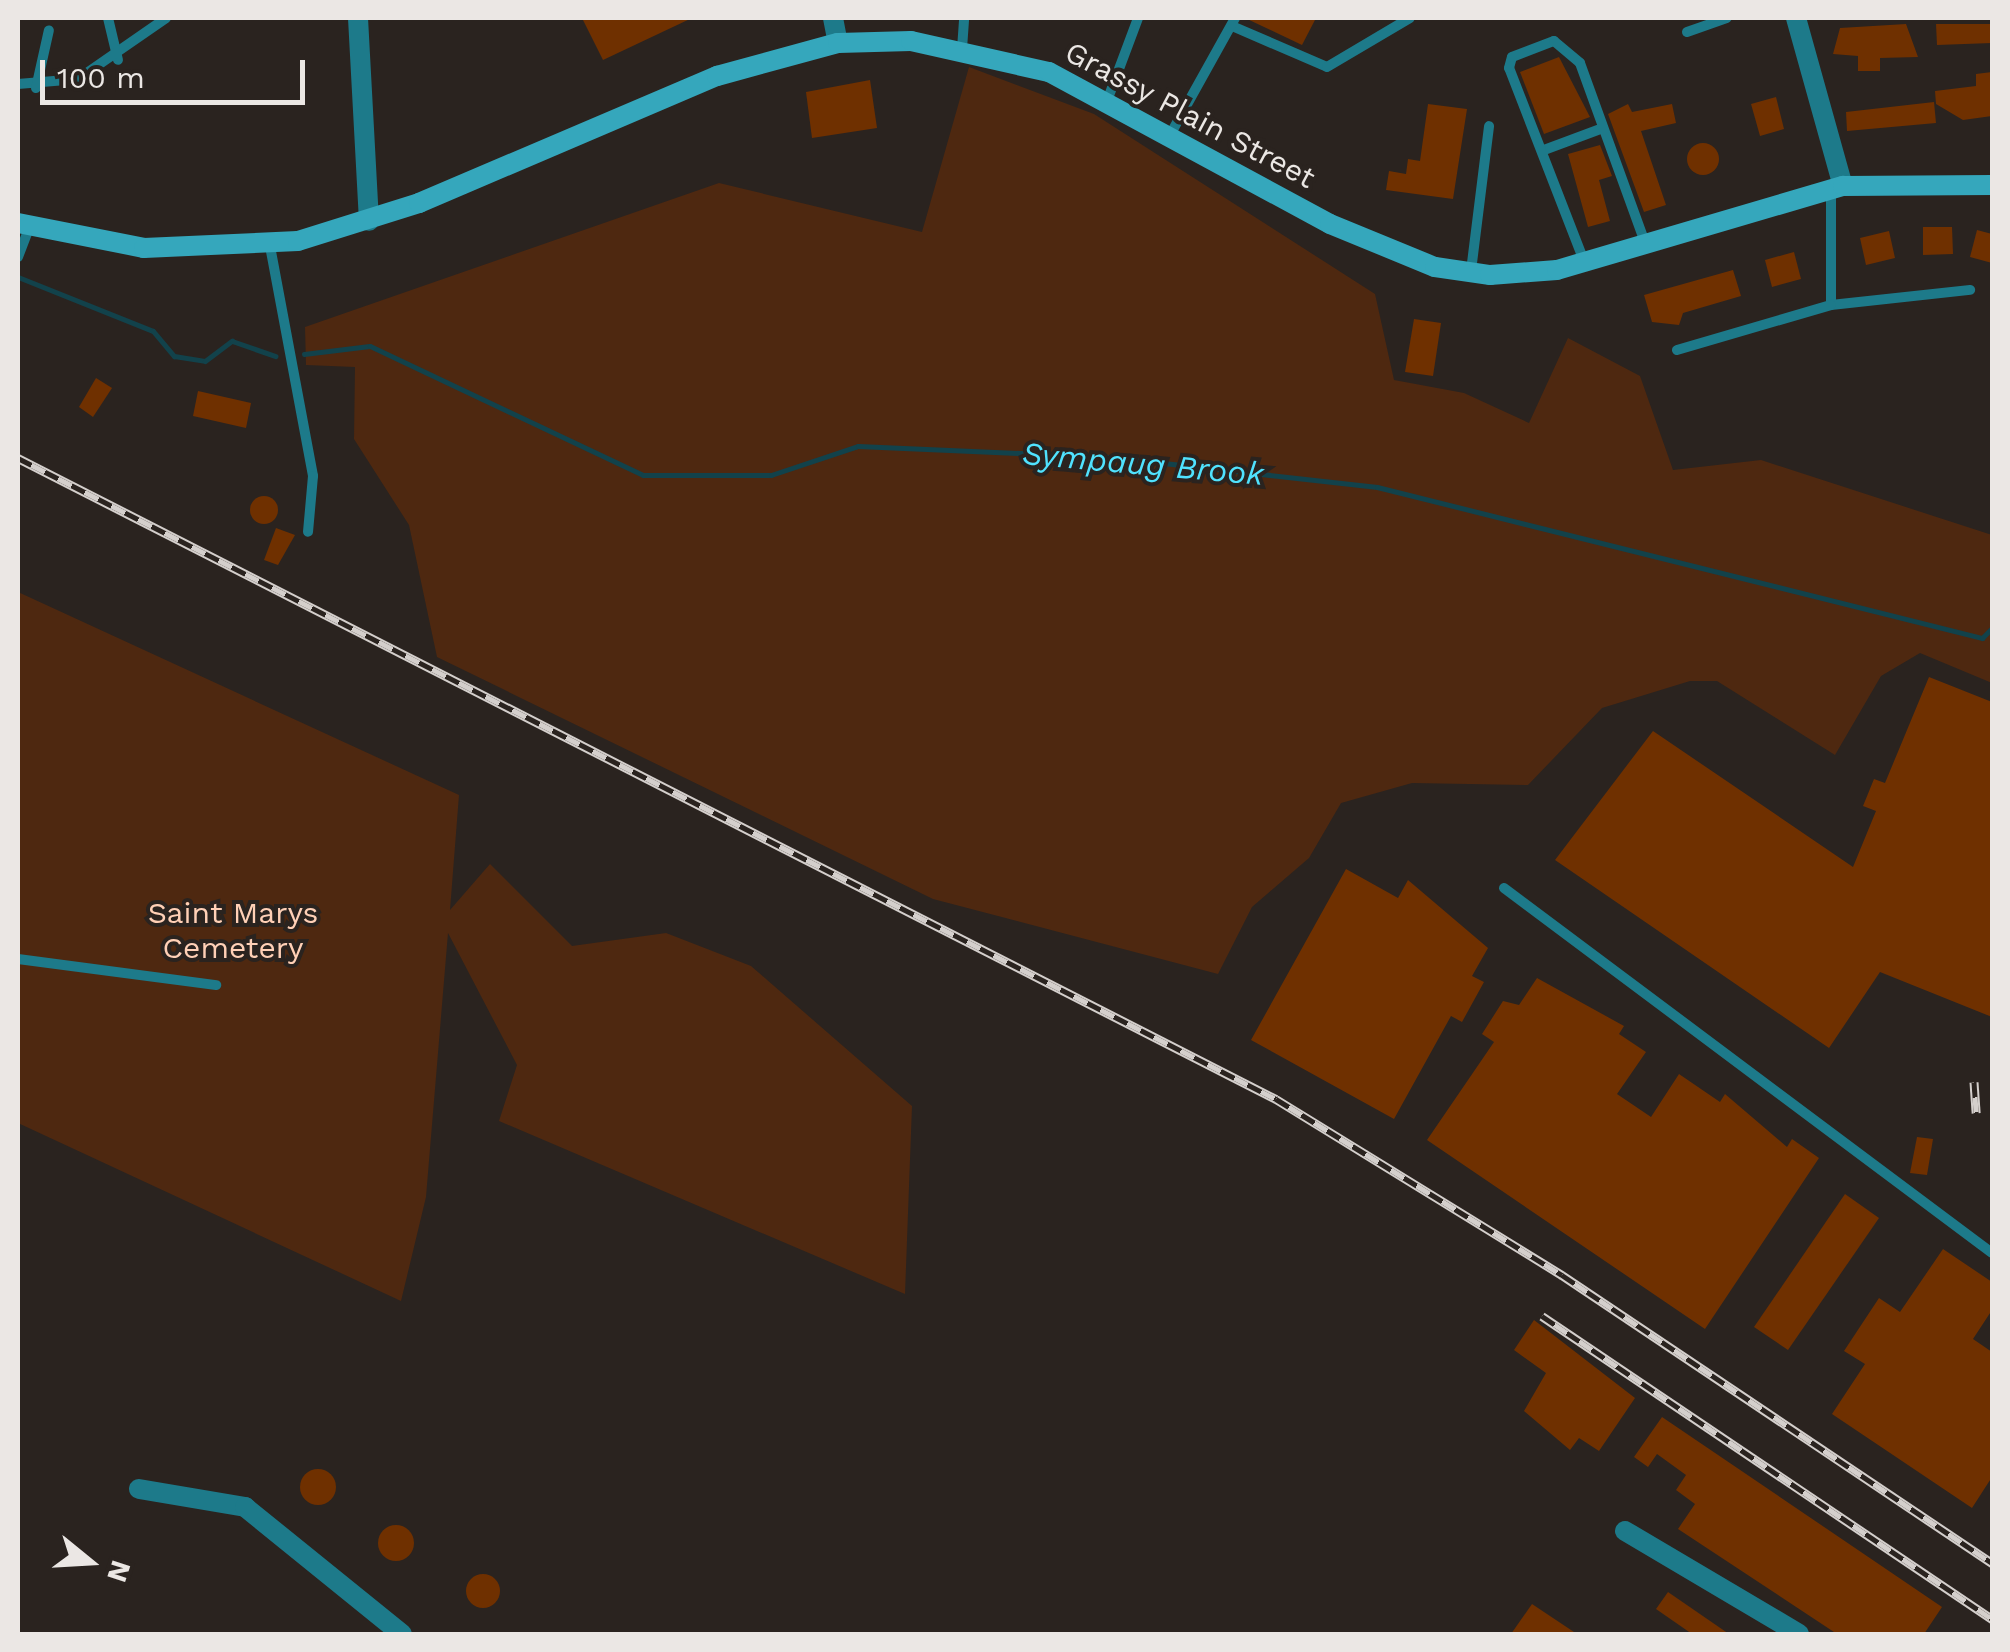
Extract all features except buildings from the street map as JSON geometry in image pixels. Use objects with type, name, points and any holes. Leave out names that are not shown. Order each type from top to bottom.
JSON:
[{"type":"main road","name":"Grassy Plain Street","points":[[23,225],[144,248],[270,246],[368,221],[717,76],[838,43],[962,49],[1108,100],[1346,232],[1470,272],[1584,263],[1837,188],[1992,185]]},
{"type":"street","points":[[358,18],[368,221]]},
{"type":"street","points":[[833,18],[838,43]]},
{"type":"street","points":[[1796,18],[1837,188]]},
{"type":"street","points":[[139,1489],[245,1507],[402,1634]]},
{"type":"street","points":[[1625,1531],[1799,1634]]},
{"type":"lane","points":[[108,18],[118,60]]},
{"type":"lane","points":[[18,84],[36,88],[118,60],[166,18]]},
{"type":"lane","points":[[962,49],[964,18]]},
{"type":"lane","points":[[1108,100],[1138,18]]},
{"type":"lane","points":[[1170,134],[1233,22],[1326,67],[1410,18]]},
{"type":"lane","points":[[1687,32],[1727,18]]},
{"type":"lane","points":[[36,88],[49,30]]},
{"type":"lane","points":[[1584,263],[1544,150],[1508,68],[1529,48],[1554,41],[1569,48],[1646,246]]},
{"type":"lane","points":[[1470,272],[1490,126]]},
{"type":"lane","points":[[1544,150],[1603,128]]},
{"type":"lane","points":[[1831,305],[1837,188]]},
{"type":"lane","points":[[18,257],[23,225]]},
{"type":"lane","points":[[270,246],[312,476],[308,532]]},
{"type":"lane","points":[[1677,350],[1831,305],[1970,290]]},
{"type":"lane","points":[[1504,888],[1992,1253]]},
{"type":"lane","points":[[18,959],[216,985]]},
{"type":"green space","points":[[969,67],[1094,114],[1375,294],[1394,380],[1464,393],[1529,423],[1568,338],[1640,376],[1673,470],[1761,460],[1992,535],[1992,683],[1920,653],[1881,676],[1835,755],[1717,681],[1690,681],[1602,708],[1528,785],[1412,783],[1341,803],[1309,858],[1252,907],[1218,974],[933,899],[437,657],[409,525],[354,439],[355,367],[306,365],[305,327],[719,183],[922,232]]},
{"type":"green space","name":"Saint Marys Cemetery","points":[[18,592],[459,795],[450,910],[490,864],[572,946],[666,933],[751,966],[912,1106],[905,1294],[499,1121],[517,1065],[448,933],[426,1197],[401,1301],[18,1123]]},
{"type":"waterway","name":"Sympaug Brook","points":[[18,277],[153,331],[174,356],[205,361],[232,341],[275,356]]},
{"type":"waterway","name":"Sympaug Brook","points":[[304,354],[370,346],[643,475],[771,475],[858,446],[1110,457],[1377,487],[1982,638],[1992,628]]},
{"type":"railway","points":[[18,458],[1276,1099],[1562,1275],[1992,1563]]},
{"type":"railway","points":[[1974,1082],[1976,1113]]},
{"type":"railway","points":[[1542,1316],[1992,1619]]}]
